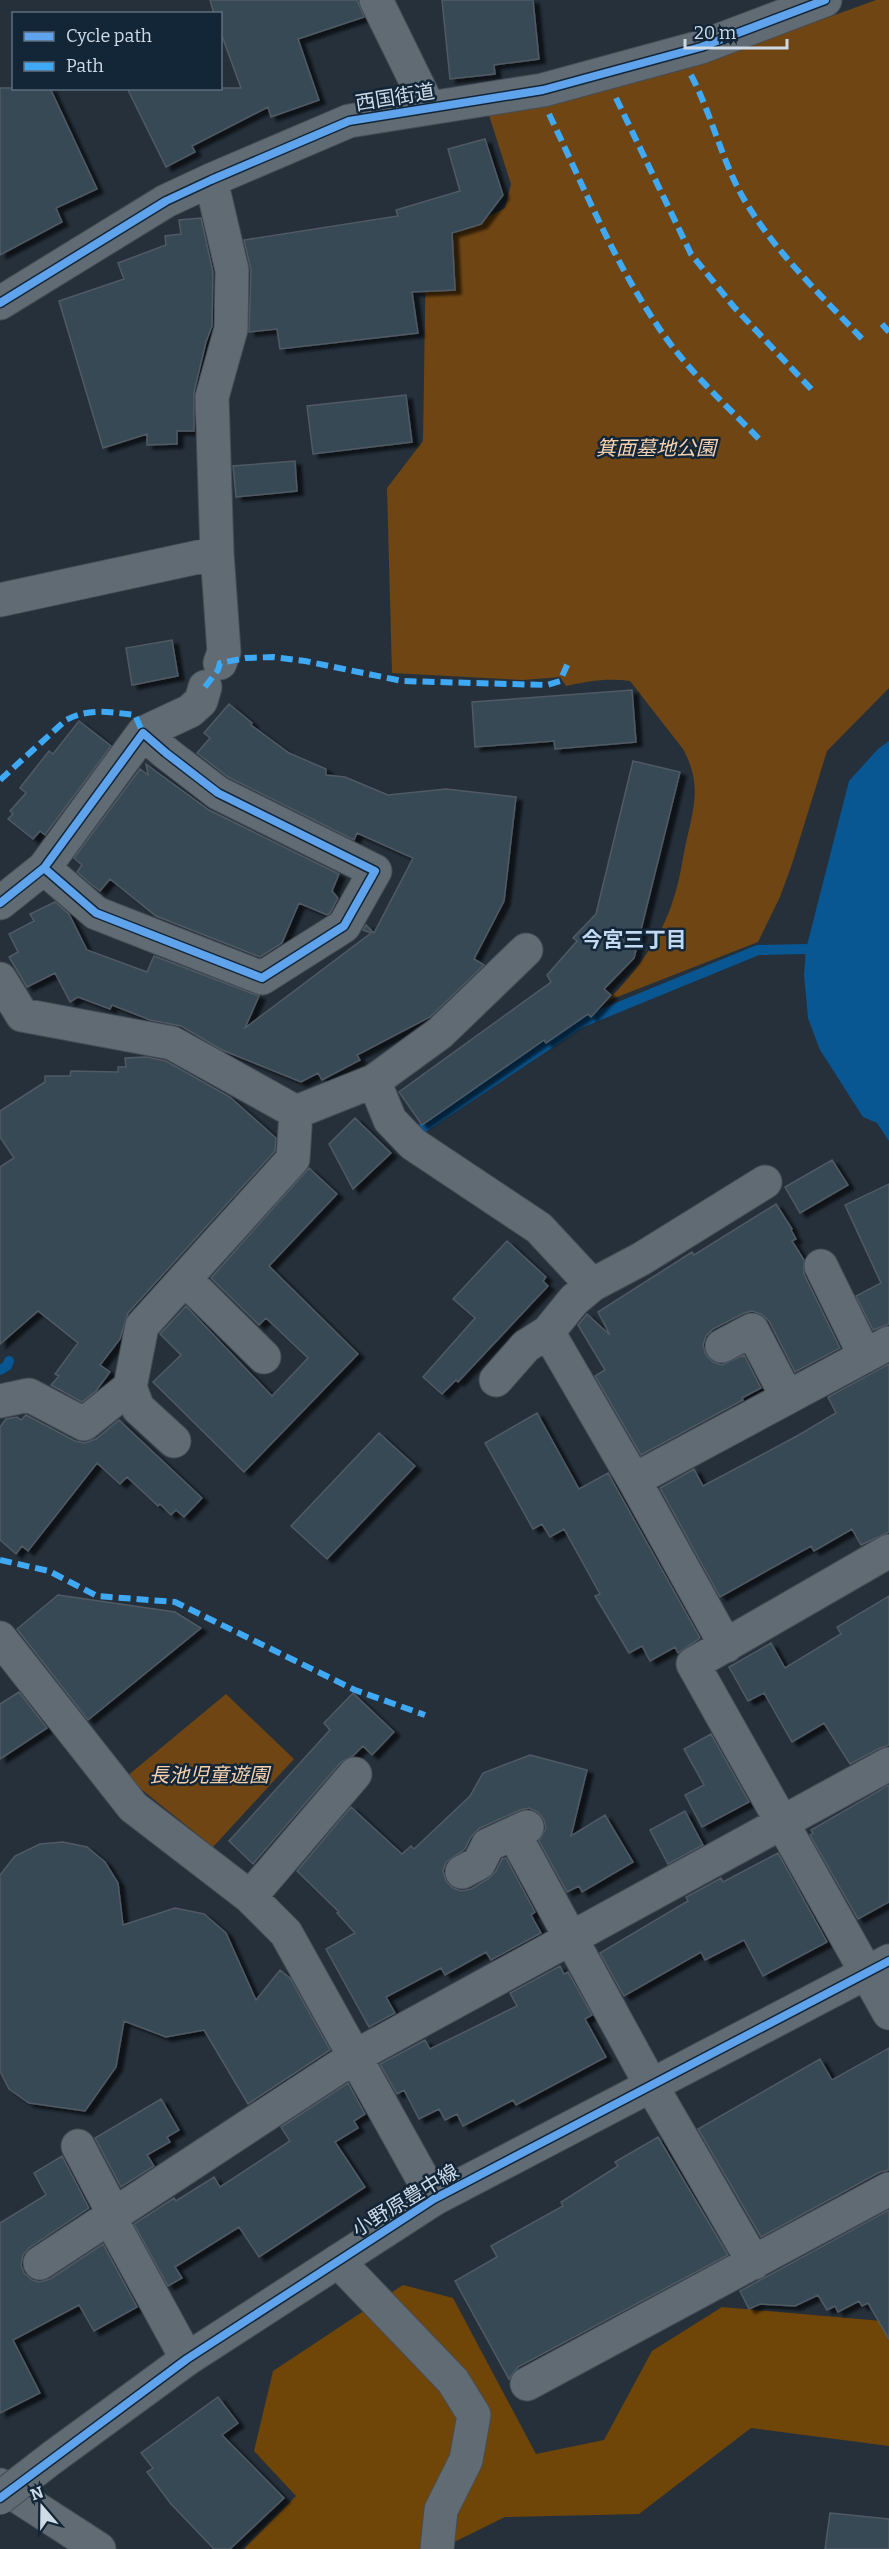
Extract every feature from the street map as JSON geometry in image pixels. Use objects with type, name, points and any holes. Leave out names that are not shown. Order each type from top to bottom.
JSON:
[{"type":"street","points":[[376,0],[429,108]]},
{"type":"street","name":"西国街道","points":[[0,303],[166,201],[349,121],[543,90],[700,47],[825,0]]},
{"type":"street","points":[[0,903],[44,868],[143,733],[190,711],[201,701],[224,652],[217,553],[212,397],[231,329],[232,270],[211,180]]},
{"type":"street","points":[[0,600],[217,553]]},
{"type":"street","points":[[44,868],[96,913],[262,978],[344,926],[375,871],[218,793],[143,733]]},
{"type":"street","points":[[296,1112],[374,1081],[440,1033],[526,950]]},
{"type":"street","points":[[0,979],[22,1015],[172,1043],[296,1112]]},
{"type":"street","points":[[374,1081],[390,1120],[413,1144],[539,1228],[592,1285]]},
{"type":"street","points":[[174,1441],[138,1408],[130,1387],[142,1326],[293,1159],[296,1112]]},
{"type":"street","points":[[496,1380],[526,1346],[548,1332],[574,1300],[592,1285],[641,1259],[765,1182]]},
{"type":"street","points":[[634,1480],[877,1349],[821,1266]]},
{"type":"street","points":[[185,1279],[264,1357]]},
{"type":"street","points":[[722,1347],[752,1330],[787,1397]]},
{"type":"street","points":[[548,1332],[634,1480],[726,1646]]},
{"type":"street","points":[[0,1401],[29,1395],[84,1424],[130,1387]]},
{"type":"street","points":[[889,1551],[693,1664],[781,1824],[878,1967],[889,2013]]},
{"type":"street","points":[[0,1638],[133,1807],[250,1897],[286,1933],[434,2199]]},
{"type":"street","points":[[40,2263],[354,2056],[572,1940],[889,1764]]},
{"type":"street","points":[[250,1897],[355,1774]]},
{"type":"street","points":[[462,1872],[479,1863],[488,1845],[520,1830],[572,1940],[651,2085],[754,2263]]},
{"type":"street","name":"小野原豊中線","points":[[0,2498],[187,2359],[434,2199],[878,1967]]},
{"type":"street","points":[[78,2146],[108,2203],[110,2218],[187,2359]]},
{"type":"street","points":[[527,2384],[889,2189]]},
{"type":"street","points":[[338,2261],[453,2381],[474,2415],[466,2460],[441,2510],[437,2549]]},
{"type":"street","points":[[0,2485],[99,2549]]},
{"type":"green space","name":"箕面墓地公園","points":[[876,0],[889,0],[889,688],[827,751],[792,864],[780,897],[758,942],[607,1001],[647,954],[669,912],[678,884],[694,807],[693,773],[683,749],[630,681],[598,680],[566,686],[560,677],[523,680],[392,673],[387,488],[423,441],[426,249],[505,208],[511,184],[487,109],[539,107],[689,68]]},
{"type":"green space","name":"長池児童遊園","points":[[226,1694],[294,1759],[213,1847],[126,1777]]},
{"type":"shaded area","points":[[403,2285],[453,2298],[536,2454],[604,2440],[652,2351],[722,2307],[889,2320],[889,2446],[751,2428],[639,2514],[505,2517],[440,2549],[244,2549],[296,2496],[254,2451],[273,2371]]},
{"type":"water","points":[[889,741],[889,1141],[877,1123],[863,1117],[820,1050],[808,1018],[804,975],[806,949],[849,781],[878,749]]},
{"type":"building","points":[[210,0],[357,0],[364,17],[298,39],[319,100],[271,117],[268,107],[192,146],[195,152],[166,167],[128,90],[241,88],[222,36],[222,12],[213,12]]},
{"type":"building","points":[[442,0],[533,0],[539,59],[494,65],[495,74],[450,79]]},
{"type":"building","points":[[0,88],[51,90],[97,189],[56,208],[62,222],[0,255]]},
{"type":"building","points":[[485,139],[503,195],[481,224],[452,233],[455,290],[412,292],[418,333],[280,349],[277,329],[249,332],[251,270],[244,240],[398,216],[396,210],[460,191],[448,149]]},
{"type":"building","points":[[201,218],[213,272],[212,326],[194,392],[194,431],[177,431],[177,444],[147,445],[147,434],[103,448],[59,301],[124,279],[118,263],[166,245],[165,236],[181,234],[179,220]]},
{"type":"building","points":[[406,395],[412,442],[313,454],[307,406]]},
{"type":"building","points":[[295,461],[297,491],[236,497],[233,466]]},
{"type":"building","points":[[172,640],[178,676],[132,685],[126,648]]},
{"type":"building","points":[[632,690],[636,742],[555,749],[554,741],[475,747],[472,702]]},
{"type":"building","points":[[229,704],[252,723],[251,725],[289,753],[326,769],[326,775],[345,777],[388,795],[446,789],[516,797],[504,901],[474,959],[484,965],[430,1017],[357,1055],[360,1060],[322,1080],[318,1073],[301,1082],[222,1050],[181,1026],[150,1020],[112,1005],[110,1009],[78,997],[70,1002],[55,973],[27,987],[9,957],[18,952],[9,934],[34,921],[30,914],[55,902],[69,914],[87,950],[147,972],[154,956],[259,996],[245,1028],[371,933],[363,930],[366,925],[374,933],[413,858],[357,833],[354,840],[228,777],[197,753],[210,738],[204,733]]},
{"type":"building","points":[[79,721],[111,746],[45,835],[40,831],[33,839],[8,819],[13,814],[10,811],[26,793],[20,788],[49,751],[53,754]]},
{"type":"building","points":[[633,761],[680,772],[634,958],[604,989],[611,995],[591,1017],[588,1014],[546,1043],[544,1040],[422,1125],[399,1092],[551,982],[547,975],[577,941],[573,938],[596,914]]},
{"type":"building","points":[[146,764],[209,810],[339,874],[332,891],[338,898],[330,913],[327,915],[299,903],[282,943],[260,957],[156,916],[110,879],[100,891],[91,884],[77,872],[82,865],[74,858],[140,769],[148,775]]},
{"type":"building","points":[[146,1057],[166,1061],[230,1097],[276,1138],[275,1151],[128,1313],[120,1339],[100,1365],[110,1372],[96,1391],[82,1402],[51,1385],[59,1376],[55,1374],[78,1343],[38,1311],[0,1344],[0,1167],[14,1158],[0,1137],[0,1111],[45,1082],[45,1076],[70,1076],[71,1071],[118,1072],[118,1067],[126,1067],[125,1058]]},
{"type":"building","points":[[355,1118],[391,1153],[353,1189],[329,1144]]},
{"type":"building","points":[[832,1160],[848,1185],[800,1213],[785,1187]]},
{"type":"building","points":[[309,1168],[337,1194],[269,1266],[358,1354],[244,1472],[153,1382],[181,1355],[160,1334],[186,1306],[272,1396],[308,1358],[266,1318],[259,1325],[211,1278]]},
{"type":"building","points":[[889,1184],[889,1324],[873,1330],[856,1296],[881,1283],[845,1205]]},
{"type":"building","points":[[776,1204],[792,1229],[796,1239],[792,1241],[804,1260],[804,1274],[840,1348],[795,1372],[769,1321],[761,1314],[752,1311],[744,1313],[713,1329],[706,1336],[703,1345],[706,1355],[713,1362],[722,1365],[744,1355],[761,1388],[641,1455],[595,1376],[605,1370],[578,1325],[587,1314],[610,1335],[598,1312],[692,1252],[694,1255]]},
{"type":"building","points":[[507,1241],[546,1277],[543,1281],[548,1286],[458,1382],[456,1380],[442,1394],[423,1377],[475,1318],[453,1299]]},
{"type":"building","points":[[889,1364],[889,1532],[861,1545],[852,1529],[814,1551],[811,1546],[720,1597],[660,1488],[694,1469],[703,1486],[797,1436],[836,1413],[828,1397]]},
{"type":"building","points":[[537,1413],[579,1489],[608,1473],[700,1638],[678,1653],[675,1647],[650,1661],[642,1646],[629,1653],[595,1596],[600,1594],[564,1529],[550,1537],[542,1524],[533,1529],[485,1443]]},
{"type":"building","points":[[26,1415],[75,1441],[85,1443],[96,1439],[119,1420],[202,1498],[184,1517],[176,1510],[171,1515],[127,1477],[120,1484],[97,1463],[28,1551],[22,1546],[16,1554],[0,1540],[0,1427],[6,1419],[17,1417],[21,1420]]},
{"type":"building","points":[[379,1433],[415,1466],[327,1559],[291,1526]]},
{"type":"building","points":[[58,1595],[175,1612],[201,1628],[88,1720],[17,1629]]},
{"type":"building","points":[[889,1596],[889,1745],[850,1764],[824,1723],[792,1742],[764,1693],[748,1701],[729,1667],[771,1643],[785,1668],[841,1634],[837,1627]]},
{"type":"building","points":[[19,1692],[47,1728],[0,1759],[0,1704]]},
{"type":"building","points":[[353,1693],[394,1732],[372,1755],[363,1746],[353,1756],[341,1762],[253,1864],[229,1841],[330,1730],[324,1723]]},
{"type":"building","points":[[711,1734],[749,1802],[702,1827],[685,1795],[704,1785],[684,1749]]},
{"type":"building","points":[[530,1755],[587,1770],[571,1836],[605,1815],[633,1862],[582,1892],[579,1886],[567,1892],[539,1841],[546,1828],[538,1812],[529,1808],[520,1810],[480,1828],[471,1837],[465,1849],[446,1862],[443,1871],[446,1881],[453,1888],[461,1891],[471,1889],[488,1879],[496,1871],[502,1859],[506,1858],[535,1912],[531,1915],[541,1933],[491,1960],[486,1952],[445,1975],[441,1968],[386,1997],[395,2013],[369,2027],[326,1949],[355,1933],[337,1913],[339,1912],[297,1871],[351,1807],[402,1854],[411,1846],[414,1849],[470,1796],[483,1773]]},
{"type":"building","points":[[889,1785],[889,1902],[858,1919],[810,1835],[813,1833],[811,1830]]},
{"type":"building","points":[[685,1811],[703,1845],[668,1864],[650,1830]]},
{"type":"building","points":[[63,1842],[87,1847],[105,1862],[118,1883],[123,1925],[175,1908],[204,1914],[226,1933],[256,2000],[280,1970],[290,1978],[330,2050],[248,2104],[204,2030],[166,2037],[124,2021],[116,2067],[85,2111],[29,2103],[9,2089],[0,2071],[0,1875],[15,1856],[40,1844]]},
{"type":"building","points":[[778,1853],[827,1942],[763,1976],[744,1940],[705,1960],[701,1952],[624,1996],[600,1953],[688,1901],[686,1897],[721,1878],[723,1882]]},
{"type":"building","points":[[560,1966],[564,1974],[568,1972],[592,2015],[585,2019],[606,2057],[516,2105],[513,2100],[463,2126],[457,2114],[445,2120],[439,2109],[419,2119],[404,2090],[397,2094],[380,2064],[425,2040],[430,2049],[517,2006],[510,1993]]},
{"type":"building","points":[[889,2048],[889,2170],[880,2172],[761,2237],[698,2129],[820,2059],[832,2080]]},
{"type":"building","points":[[348,2083],[365,2114],[354,2121],[358,2128],[335,2142],[365,2187],[259,2257],[239,2227],[175,2267],[182,2278],[168,2286],[134,2224],[174,2198],[176,2201],[214,2177],[220,2187],[290,2141],[281,2127]]},
{"type":"building","points":[[161,2099],[179,2130],[167,2137],[170,2142],[147,2155],[154,2166],[121,2187],[95,2138]]},
{"type":"building","points":[[658,2137],[728,2255],[518,2367],[509,2379],[455,2281],[497,2257],[491,2246],[563,2206],[561,2202],[618,2166],[615,2162]]},
{"type":"building","points":[[62,2156],[89,2208],[29,2248],[23,2255],[21,2265],[24,2273],[32,2280],[40,2282],[50,2279],[103,2244],[137,2307],[94,2331],[79,2305],[13,2340],[40,2393],[0,2413],[0,2223],[46,2195],[34,2173]]},
{"type":"building","points":[[889,2210],[889,2339],[868,2303],[862,2306],[859,2301],[838,2312],[835,2306],[827,2310],[818,2295],[795,2306],[760,2304],[749,2309],[740,2291]]},
{"type":"building","points":[[218,2397],[238,2423],[222,2435],[284,2498],[230,2549],[214,2549],[171,2504],[147,2472],[153,2468],[141,2453]]},
{"type":"building","points":[[830,2513],[889,2519],[889,2549],[825,2549]]},
{"type":"waterway","points":[[421,1129],[580,1023],[758,950],[806,949]]},
{"type":"waterway","points":[[0,1370],[7,1366],[9,1361]]},
{"type":"marked path","points":[[691,75],[733,177],[750,209],[789,261],[864,341]]},
{"type":"marked path","points":[[616,98],[691,254],[734,307],[813,391]]},
{"type":"marked path","points":[[549,114],[612,248],[657,325],[693,371],[761,441]]},
{"type":"marked path","points":[[882,324],[889,332]]},
{"type":"marked path","points":[[205,687],[218,670],[220,663],[246,658],[273,657],[305,661],[402,681],[547,685],[560,681],[568,663]]},
{"type":"marked path","points":[[0,780],[66,720],[74,716],[91,712],[135,715],[143,733]]},
{"type":"marked path","points":[[0,1560],[49,1571],[97,1596],[175,1602],[355,1690],[425,1715]]},
{"type":"cycle path","points":[[0,303],[166,201],[349,121],[543,90],[701,47],[825,0]]},
{"type":"cycle path","points":[[0,903],[44,868],[143,733],[218,793],[375,871],[344,926],[262,978],[96,913],[44,868]]},
{"type":"cycle path","points":[[0,2498],[187,2359],[434,2199],[889,1961]]},
{"type":"district","name":"今宮三丁目","points":[[634,940]]}]
